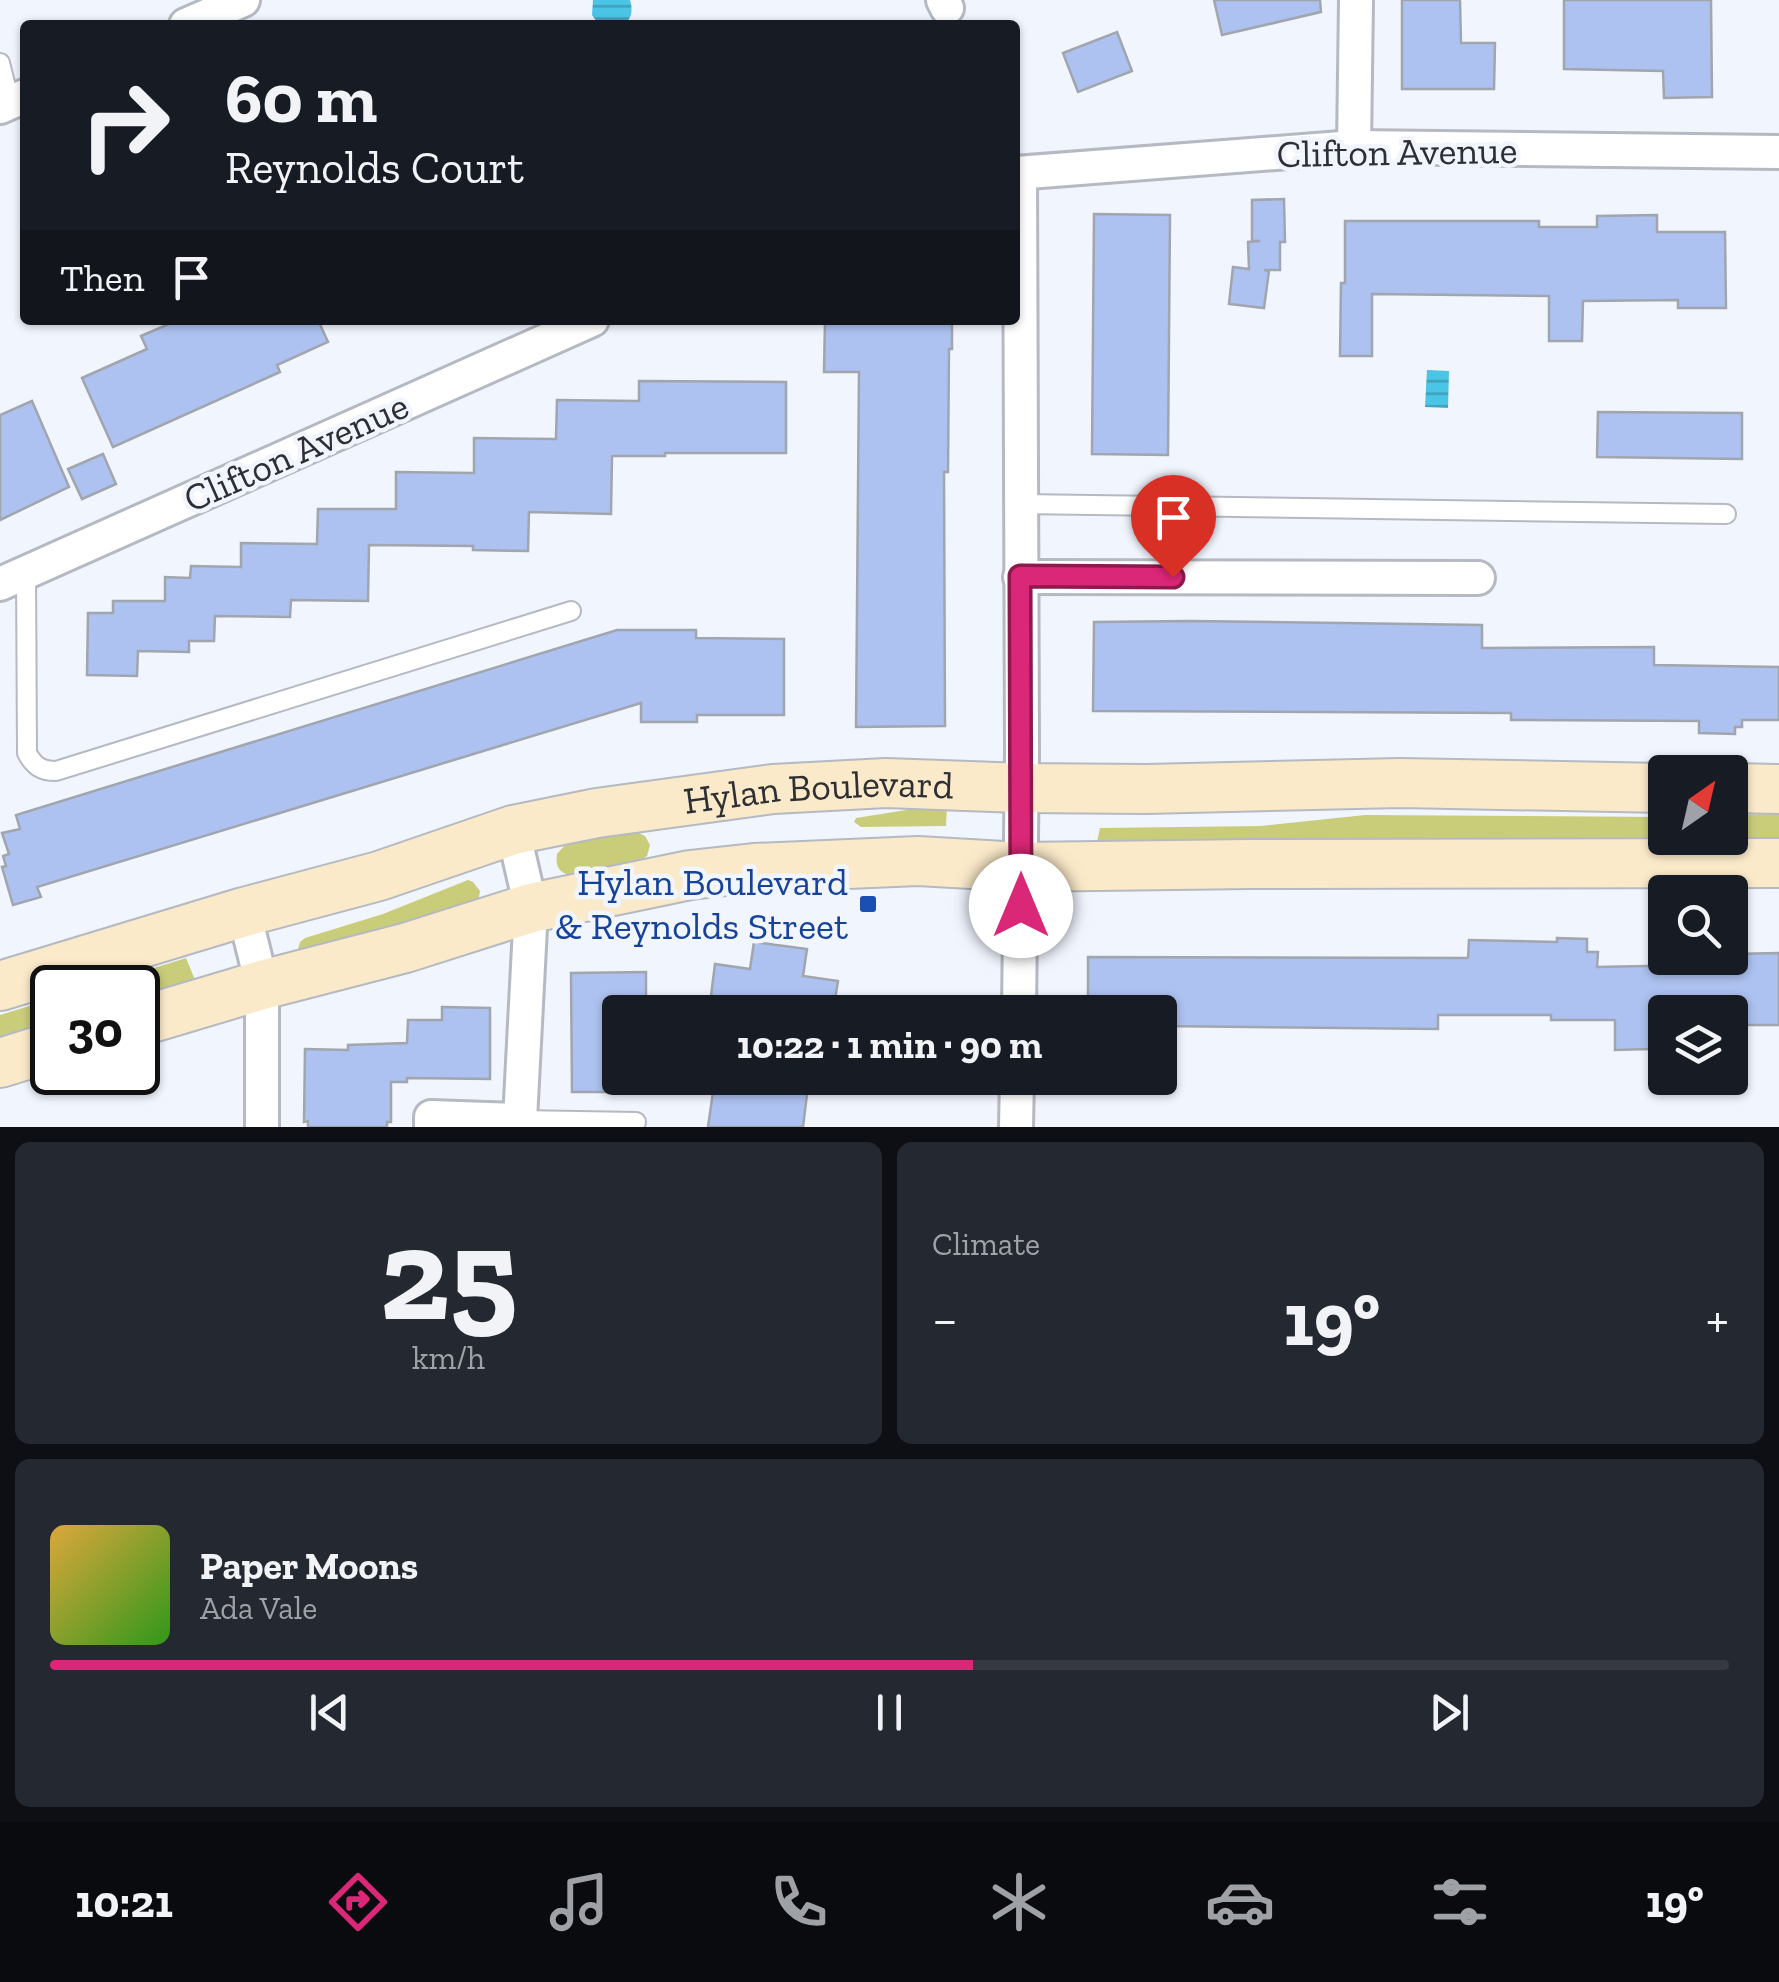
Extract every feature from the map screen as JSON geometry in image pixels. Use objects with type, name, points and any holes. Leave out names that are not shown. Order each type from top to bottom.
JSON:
[{"type":"main road","name":"Hylan Boulevard","points":[[0,986],[244,912],[379,876],[513,830],[597,813],[773,788],[886,783],[1146,789],[1400,783],[1648,788]]},
{"type":"main road","points":[[1748,788],[1779,789]]},
{"type":"main road","name":"Hylan Boulevard","points":[[160,1015],[406,948],[531,908],[690,875],[754,868],[918,861],[1021,868],[1779,863]]},
{"type":"main road","points":[[0,1063],[30,1053]]},
{"type":"street","points":[[197,20],[242,0]]},
{"type":"street","points":[[1354,147],[1356,0]]},
{"type":"street","name":"Clifton Avenue","points":[[1020,173],[1354,147],[1779,152]]},
{"type":"street","name":"Clifton Avenue","points":[[13,578],[581,325]]},
{"type":"street","points":[[1019,325],[1019,995]]},
{"type":"street","points":[[1020,576],[1478,578]]},
{"type":"street","points":[[431,1127],[431,1118],[520,1120],[531,908],[513,830]]},
{"type":"street","points":[[244,912],[262,985],[262,1127]]},
{"type":"street","points":[[1016,1127],[1017,1095]]},
{"type":"lane","points":[[0,63],[12,102]]},
{"type":"lane","points":[[1020,504],[1726,514]]},
{"type":"lane","points":[[13,578],[27,753],[34,765],[45,771],[56,771],[572,611]]},
{"type":"lane","points":[[520,1120],[636,1122]]},
{"type":"green space","points":[[947,806],[946,826],[861,827],[854,822],[856,818]]},
{"type":"green space","points":[[1779,814],[1779,842],[1748,842],[1748,815]]},
{"type":"green space","points":[[1365,815],[1648,817],[1648,842],[1097,842],[1100,828],[1261,826]]},
{"type":"green space","points":[[635,831],[645,836],[650,845],[647,856],[639,861],[572,874],[558,868],[557,854],[566,844]]},
{"type":"green space","points":[[468,880],[480,891],[473,905],[301,953],[298,949],[305,938],[383,914]]},
{"type":"green space","points":[[186,958],[198,987],[160,1000],[160,966]]},
{"type":"green space","points":[[30,1006],[30,1039],[0,1048],[0,1015]]},
{"type":"water","points":[[593,0],[630,0],[632,10],[628,20],[596,20]]},
{"type":"water","points":[[1427,370],[1449,371],[1448,408],[1425,407]]},
{"type":"building","points":[[1214,0],[1320,0],[1321,12],[1222,35]]},
{"type":"building","points":[[1402,0],[1460,0],[1461,43],[1495,43],[1494,89],[1402,89]]},
{"type":"building","points":[[1564,0],[1711,0],[1712,97],[1664,98],[1663,71],[1564,69]]},
{"type":"building","points":[[1117,32],[1132,71],[1078,92],[1063,53]]},
{"type":"building","points":[[1284,199],[1285,242],[1280,242],[1280,270],[1264,270],[1269,271],[1264,308],[1229,304],[1233,267],[1249,269],[1248,242],[1260,241],[1252,241],[1252,200]]},
{"type":"building","points":[[1094,214],[1170,215],[1168,455],[1092,454]]},
{"type":"building","points":[[1657,215],[1657,232],[1725,232],[1726,308],[1678,308],[1678,300],[1583,301],[1582,341],[1549,341],[1549,296],[1372,294],[1372,356],[1340,356],[1345,221],[1539,221],[1539,227],[1597,227],[1597,216]]},
{"type":"building","points":[[166,325],[320,325],[328,342],[277,365],[280,372],[113,447],[82,378],[147,349],[141,336]]},
{"type":"building","points":[[825,325],[952,325],[948,472],[944,472],[945,726],[856,727],[859,372],[824,372]]},
{"type":"building","points":[[639,381],[786,382],[786,453],[612,456],[611,514],[529,512],[528,551],[369,545],[368,601],[291,600],[290,617],[215,616],[214,641],[189,641],[189,652],[138,651],[137,676],[87,675],[88,613],[113,613],[113,601],[165,601],[165,577],[190,578],[191,566],[241,567],[241,543],[317,544],[318,509],[396,509],[396,472],[474,473],[474,438],[556,439],[557,400],[639,401]]},
{"type":"building","points":[[32,401],[69,487],[0,520],[0,415]]},
{"type":"building","points":[[1598,412],[1742,413],[1742,459],[1597,457]]},
{"type":"building","points":[[103,454],[116,484],[82,499],[68,469]]},
{"type":"building","points":[[1094,622],[1482,625],[1482,648],[1654,647],[1654,665],[1779,667],[1779,720],[1742,720],[1742,727],[1735,727],[1735,734],[1699,733],[1699,721],[1511,720],[1511,713],[1093,711]]},
{"type":"building","points":[[617,630],[696,630],[696,638],[784,639],[784,715],[697,715],[697,722],[641,722],[641,703],[37,887],[41,897],[13,905],[2,867],[6,866],[3,856],[9,854],[2,833],[20,829],[16,815]]},
{"type":"building","points":[[1557,938],[1587,939],[1587,952],[1598,952],[1597,967],[1648,966],[1648,975],[1748,975],[1748,954],[1779,953],[1779,1025],[1748,1025],[1748,995],[1648,995],[1648,1049],[1615,1050],[1615,1020],[1551,1020],[1551,1015],[1438,1015],[1438,1029],[1177,1026],[1177,995],[1088,995],[1088,957],[1468,958],[1469,940],[1557,942]]},
{"type":"building","points":[[754,942],[807,949],[803,976],[838,981],[836,995],[711,995],[715,964],[750,969]]},
{"type":"building","points":[[646,972],[646,995],[602,995],[602,1092],[572,1092],[571,973]]},
{"type":"building","points":[[442,1007],[490,1008],[490,1079],[407,1078],[407,1082],[391,1082],[391,1122],[387,1122],[387,1127],[308,1127],[308,1121],[304,1122],[305,1049],[348,1050],[348,1045],[407,1043],[408,1020],[442,1020]]},
{"type":"building","points":[[713,1095],[807,1095],[803,1127],[708,1127]]},
{"type":"place","name":"Hylan Boulevard & Reynolds Street","points":[[868,904]]},
{"type":"route","points":[[1021,906],[1020,576],[1173,577]]}]
